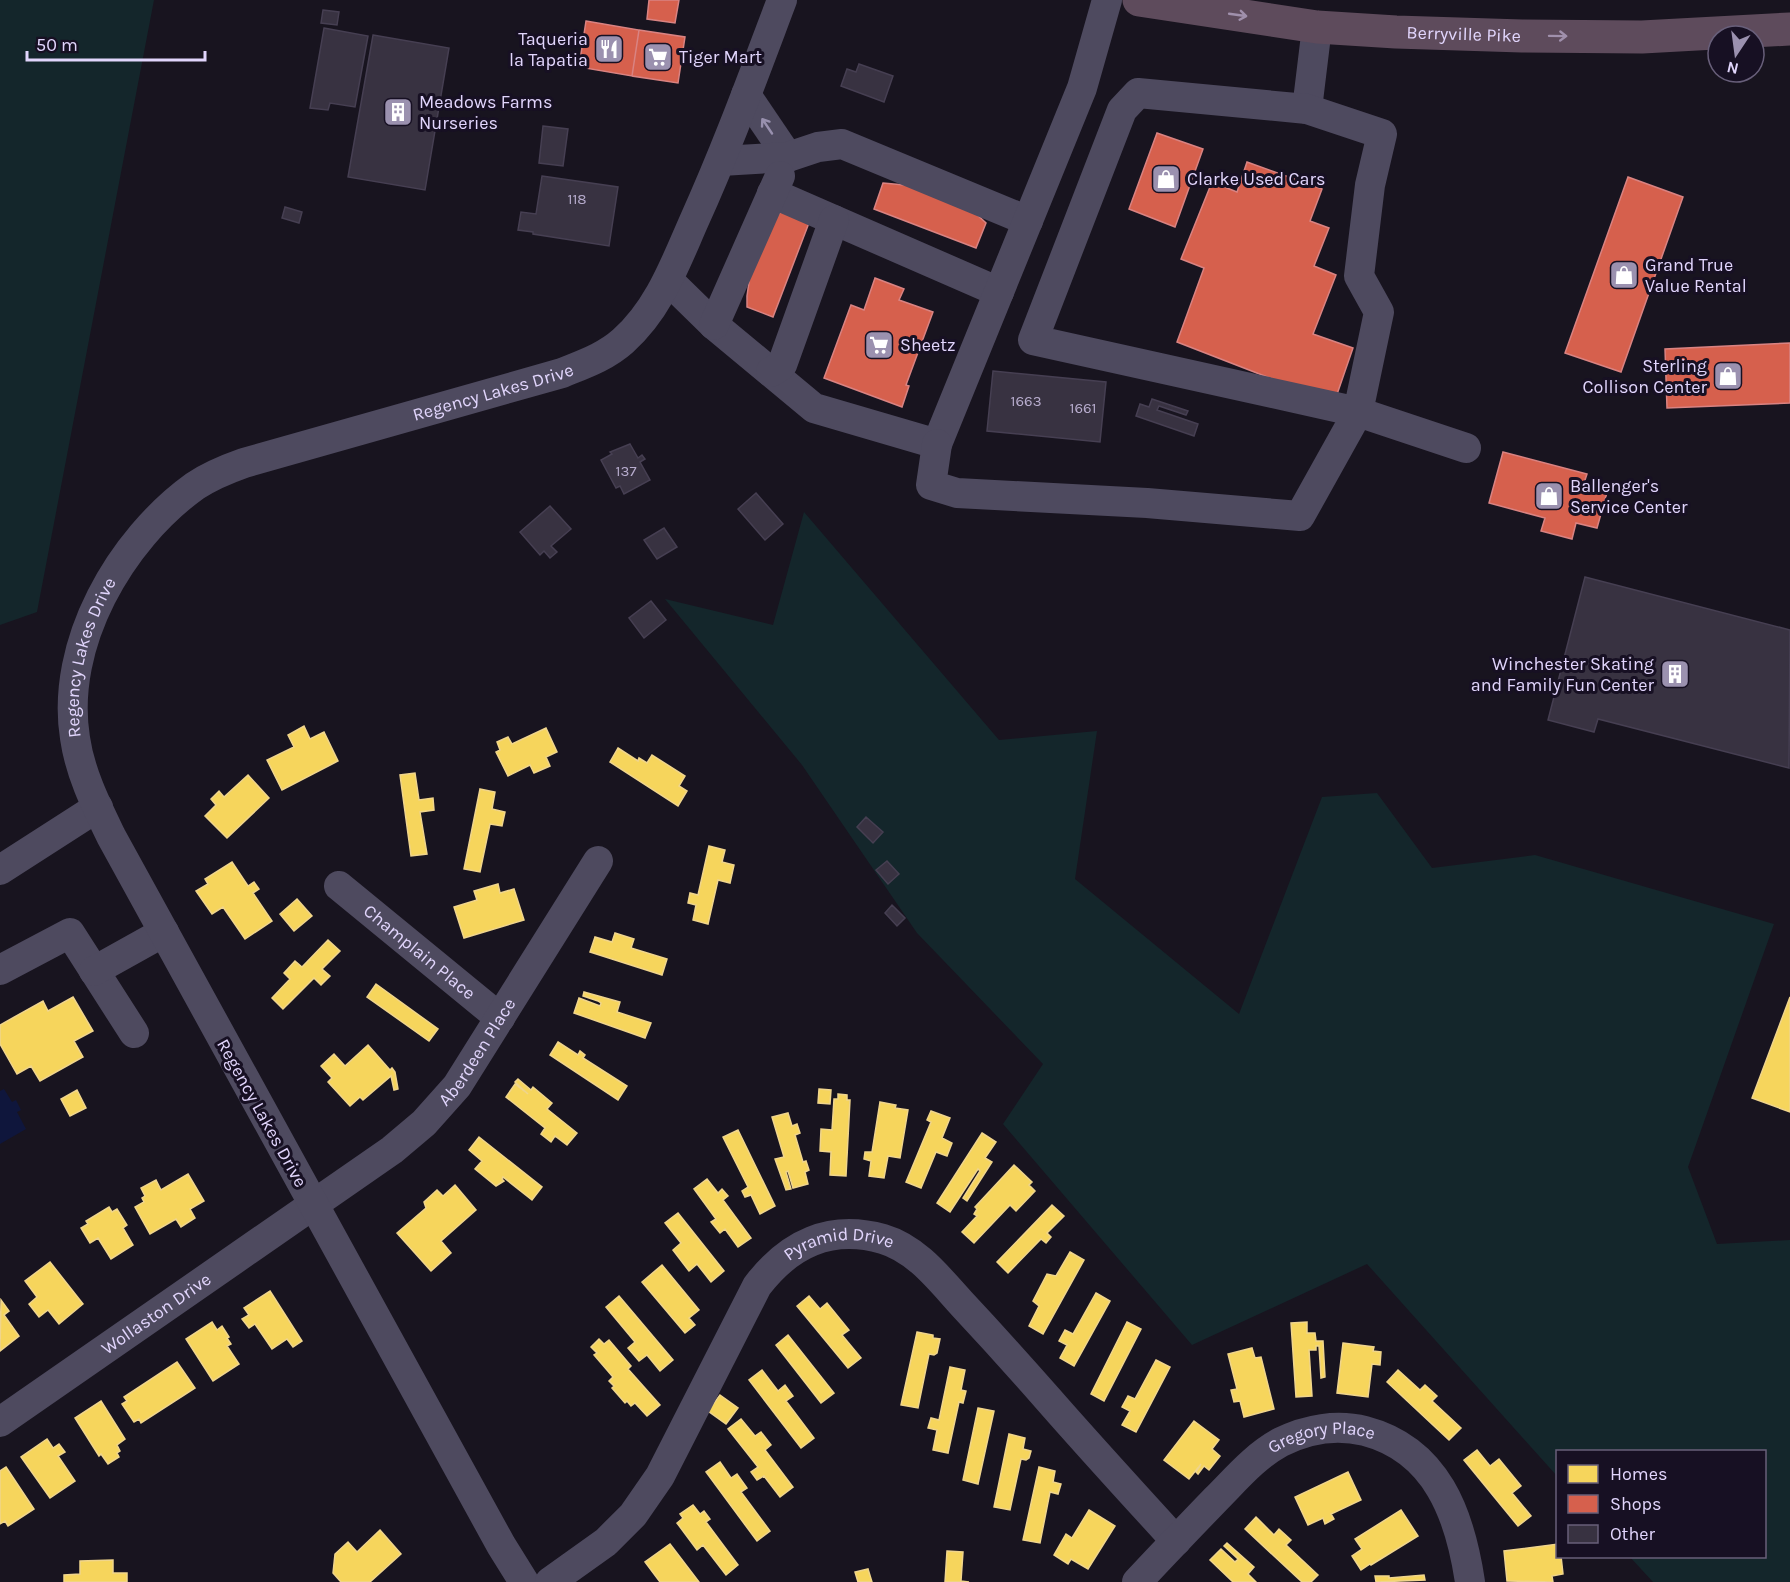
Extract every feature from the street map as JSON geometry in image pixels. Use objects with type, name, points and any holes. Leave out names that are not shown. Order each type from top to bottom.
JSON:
[{"type":"highway","name":"Berryville Pike","points":[[1139,0],[1317,27],[1419,33],[1589,37],[1790,29]]},
{"type":"street","name":"Regency Lakes Drive","points":[[524,1582],[501,1545],[312,1204],[98,807],[83,773],[75,738],[72,703],[75,674],[84,636],[99,601],[130,552],[171,505],[197,485],[220,472],[244,463],[562,373],[602,356],[631,333],[653,308],[668,280],[721,161],[782,0]]},
{"type":"street","points":[[1033,340],[1122,110],[1137,93],[1307,109],[1382,134],[1370,185],[1359,276],[1379,312],[1358,412],[1300,516],[1147,503],[957,493],[931,485],[938,444],[1082,88],[1107,0]]},
{"type":"street","points":[[1307,109],[1317,27]]},
{"type":"street","points":[[746,95],[788,157]]},
{"type":"street","points":[[721,161],[788,157],[818,147],[842,144],[1028,220]]},
{"type":"street","points":[[714,325],[788,157]]},
{"type":"street","points":[[772,194],[834,220],[995,302],[1033,340],[1358,412],[1466,448]]},
{"type":"street","points":[[771,372],[783,365],[834,220]]},
{"type":"street","points":[[668,280],[714,325],[814,408],[938,444]]},
{"type":"street","points":[[0,870],[98,807]]},
{"type":"street","name":"Aberdeen Place","points":[[312,1204],[392,1150],[424,1123],[457,1086],[598,861]]},
{"type":"street","name":"Champlain Place","points":[[339,886],[500,1018]]},
{"type":"street","points":[[94,971],[164,932]]},
{"type":"street","points":[[0,970],[70,933],[134,1033]]},
{"type":"street","name":"Wollaston Drive","points":[[0,1422],[312,1204]]},
{"type":"street","name":"Pyramid Drive","points":[[550,1582],[606,1542],[633,1515],[660,1476],[757,1286],[772,1266],[792,1249],[811,1240],[830,1235],[854,1234],[884,1239],[901,1247],[921,1261],[1176,1540]]},
{"type":"street","name":"Gregory Place","points":[[1137,1582],[1250,1464],[1280,1443],[1306,1432],[1331,1428],[1356,1429],[1381,1435],[1404,1447],[1423,1463],[1435,1479],[1455,1519],[1466,1556],[1470,1582]]},
{"type":"green space","points":[[0,0],[154,0],[37,612],[0,625]]},
{"type":"green space","points":[[804,512],[999,740],[1097,731],[1075,879],[1239,1014],[1322,797],[1377,793],[1432,868],[1535,855],[1774,924],[1688,1167],[1717,1244],[1790,1240],[1790,1582],[1653,1582],[1631,1558],[1766,1558],[1766,1450],[1556,1450],[1556,1475],[1367,1264],[1192,1345],[1003,1124],[1043,1064],[917,933],[802,765],[665,599],[773,625]]},
{"type":"water","points":[[4,1089],[12,1102],[16,1100],[21,1110],[17,1112],[26,1129],[0,1144],[0,1091]]},
{"type":"building: Homes","points":[[304,726],[310,739],[324,732],[338,761],[282,790],[267,760],[294,747],[288,735]]},
{"type":"building: Homes","points":[[546,728],[557,752],[546,757],[550,766],[534,773],[530,765],[508,776],[496,752],[500,750],[497,742],[508,737],[512,744]]},
{"type":"building: Homes","points":[[618,748],[638,761],[639,758],[647,763],[652,755],[685,776],[679,786],[687,791],[678,806],[610,762]]},
{"type":"building: Homes","points":[[415,773],[419,800],[433,798],[434,810],[420,812],[427,854],[411,856],[400,775]]},
{"type":"building: Homes","points":[[248,775],[269,798],[227,838],[205,816],[216,805],[211,799],[219,791],[224,797]]},
{"type":"building: Homes","points":[[480,789],[495,792],[492,809],[505,812],[502,826],[490,824],[480,872],[464,869]]},
{"type":"building: Homes","points":[[709,846],[725,850],[722,862],[734,865],[730,883],[718,880],[708,924],[693,920],[696,905],[688,903],[690,893],[698,895]]},
{"type":"building: Homes","points":[[232,862],[248,886],[254,882],[259,889],[253,893],[272,921],[245,939],[223,907],[212,914],[196,891],[208,884],[205,879]]},
{"type":"building: Homes","points":[[498,884],[500,893],[514,889],[524,920],[464,938],[454,907],[477,900],[474,891]]},
{"type":"building: Homes","points":[[297,899],[312,916],[294,931],[280,914]]},
{"type":"building: Homes","points":[[615,933],[634,939],[631,948],[667,959],[662,975],[590,952],[595,937],[612,942]]},
{"type":"building: Homes","points":[[328,940],[340,951],[322,969],[330,976],[321,985],[314,978],[283,1009],[272,998],[290,979],[284,973],[295,961],[302,967]]},
{"type":"building: Homes","points":[[376,984],[438,1029],[429,1041],[367,997]]},
{"type":"building: Homes","points":[[584,992],[620,1002],[617,1012],[651,1023],[645,1038],[574,1013],[579,998],[600,1006],[601,1003],[598,1001],[583,996]]},
{"type":"building: Homes","points":[[73,997],[93,1031],[74,1041],[83,1057],[40,1081],[31,1066],[17,1074],[0,1044],[0,1025],[43,1001],[48,1011]]},
{"type":"building: Homes","points":[[1790,997],[1790,1112],[1752,1098]]},
{"type":"building: Homes","points":[[558,1042],[578,1055],[580,1051],[585,1055],[583,1058],[627,1086],[618,1100],[550,1055]]},
{"type":"building: Homes","points":[[368,1045],[390,1070],[392,1068],[395,1072],[398,1089],[394,1090],[391,1076],[363,1100],[360,1097],[350,1106],[328,1082],[332,1078],[321,1066],[334,1054],[345,1066]]},
{"type":"building: Homes","points":[[518,1079],[531,1090],[533,1087],[552,1103],[547,1109],[577,1133],[567,1145],[555,1136],[551,1142],[541,1134],[545,1128],[506,1097],[515,1084],[528,1094],[515,1082]]},
{"type":"building: Homes","points":[[819,1089],[831,1090],[830,1104],[818,1103]]},
{"type":"building: Homes","points":[[77,1090],[86,1108],[70,1116],[61,1099]]},
{"type":"building: Homes","points":[[838,1094],[847,1095],[847,1100],[850,1100],[846,1176],[830,1175],[831,1152],[820,1151],[821,1129],[832,1130],[834,1099],[838,1099]]},
{"type":"building: Homes","points":[[880,1102],[908,1110],[900,1158],[888,1156],[884,1178],[869,1176],[871,1161],[864,1159],[865,1152],[872,1152]]},
{"type":"building: Homes","points":[[931,1111],[950,1118],[942,1138],[952,1143],[947,1156],[936,1152],[921,1188],[906,1182],[931,1122],[927,1120]]},
{"type":"building: Homes","points":[[788,1113],[792,1126],[797,1124],[800,1133],[795,1135],[803,1162],[806,1161],[809,1170],[805,1172],[808,1184],[793,1188],[788,1171],[786,1172],[791,1189],[786,1190],[775,1159],[784,1157],[772,1117]]},
{"type":"building: Homes","points":[[738,1130],[775,1206],[760,1214],[751,1195],[745,1197],[742,1191],[748,1187],[723,1137]]},
{"type":"building: Homes","points":[[982,1133],[996,1142],[985,1158],[992,1162],[967,1201],[963,1198],[980,1171],[978,1169],[950,1212],[937,1203]]},
{"type":"building: Homes","points":[[479,1137],[542,1187],[532,1200],[503,1177],[504,1181],[496,1186],[475,1169],[482,1161],[469,1150]]},
{"type":"building: Homes","points":[[1014,1165],[1032,1182],[1029,1185],[1035,1191],[1016,1211],[1010,1205],[974,1243],[962,1232],[977,1216],[974,1214],[977,1209],[975,1207]]},
{"type":"building: Homes","points":[[188,1174],[204,1201],[190,1209],[195,1218],[181,1227],[176,1219],[150,1234],[135,1207],[144,1202],[142,1198],[145,1196],[141,1188],[156,1180],[161,1190]]},
{"type":"building: Homes","points":[[707,1179],[718,1193],[722,1189],[728,1196],[723,1200],[751,1238],[738,1247],[725,1229],[720,1233],[711,1222],[716,1219],[694,1189]]},
{"type":"building: Homes","points":[[455,1185],[476,1210],[441,1241],[451,1253],[431,1271],[397,1233],[426,1208],[424,1202],[437,1190],[443,1196]]},
{"type":"building: Homes","points":[[1052,1205],[1064,1216],[1047,1233],[1051,1237],[1046,1243],[1041,1239],[1008,1273],[997,1262]]},
{"type":"building: Homes","points":[[109,1207],[112,1212],[117,1209],[127,1225],[123,1228],[133,1245],[111,1259],[98,1238],[90,1243],[81,1228],[88,1224],[86,1221]]},
{"type":"building: Homes","points":[[678,1213],[724,1271],[711,1282],[697,1264],[689,1271],[673,1250],[681,1243],[665,1223]]},
{"type":"building: Homes","points":[[1070,1252],[1084,1260],[1043,1334],[1029,1326],[1039,1306],[1033,1301],[1047,1274],[1056,1276]]},
{"type":"building: Homes","points":[[50,1262],[83,1304],[59,1324],[48,1310],[39,1317],[29,1304],[37,1297],[25,1281]]},
{"type":"building: Homes","points":[[662,1265],[699,1310],[689,1318],[695,1325],[685,1333],[642,1282]]},
{"type":"building: Homes","points":[[270,1291],[302,1341],[293,1347],[287,1339],[272,1349],[255,1324],[249,1328],[242,1319],[249,1315],[244,1308]]},
{"type":"building: Homes","points":[[1096,1293],[1110,1301],[1074,1366],[1060,1358],[1067,1345],[1059,1341],[1065,1330],[1073,1334]]},
{"type":"building: Homes","points":[[619,1296],[673,1360],[660,1371],[647,1355],[639,1361],[628,1348],[635,1342],[606,1307]]},
{"type":"building: Homes","points":[[809,1296],[820,1309],[827,1303],[849,1330],[842,1335],[861,1358],[848,1368],[797,1306]]},
{"type":"building: Homes","points":[[1,1300],[9,1311],[4,1315],[19,1336],[0,1351]]},
{"type":"building: Homes","points":[[212,1322],[217,1330],[222,1326],[231,1344],[227,1346],[239,1364],[213,1381],[186,1339]]},
{"type":"building: Homes","points":[[1127,1322],[1141,1329],[1104,1401],[1091,1394]]},
{"type":"building: Homes","points":[[1307,1322],[1307,1333],[1315,1333],[1316,1341],[1323,1341],[1325,1377],[1321,1378],[1319,1346],[1316,1346],[1316,1350],[1309,1350],[1312,1396],[1296,1397],[1291,1323]]},
{"type":"building: Homes","points":[[917,1332],[940,1339],[937,1353],[929,1354],[918,1408],[901,1405]]},
{"type":"building: Homes","points":[[788,1335],[834,1393],[821,1403],[776,1345]]},
{"type":"building: Homes","points":[[599,1339],[604,1344],[609,1340],[631,1366],[628,1369],[660,1405],[647,1416],[635,1403],[631,1406],[627,1401],[625,1403],[612,1388],[614,1386],[609,1381],[613,1377],[594,1355],[597,1353],[591,1347]]},
{"type":"building: Homes","points":[[1343,1343],[1374,1347],[1373,1351],[1381,1352],[1380,1365],[1372,1364],[1368,1397],[1337,1393]]},
{"type":"building: Homes","points":[[1252,1348],[1255,1358],[1261,1357],[1274,1409],[1244,1417],[1240,1401],[1234,1402],[1231,1390],[1237,1389],[1228,1354]]},
{"type":"building: Homes","points":[[1156,1360],[1170,1367],[1136,1432],[1122,1425],[1130,1411],[1122,1407],[1128,1396],[1135,1399]]},
{"type":"building: Homes","points":[[177,1362],[195,1388],[141,1423],[139,1419],[134,1422],[122,1404],[127,1401],[124,1397]]},
{"type":"building: Homes","points":[[950,1367],[965,1370],[961,1390],[966,1391],[963,1403],[959,1402],[948,1453],[933,1450],[937,1430],[928,1428],[931,1418],[939,1420]]},
{"type":"building: Homes","points":[[762,1370],[778,1391],[785,1385],[793,1396],[786,1401],[814,1438],[801,1448],[749,1380]]},
{"type":"building: Homes","points":[[1398,1370],[1420,1390],[1425,1385],[1437,1396],[1432,1401],[1461,1428],[1449,1440],[1387,1382]]},
{"type":"building: Homes","points":[[720,1395],[738,1408],[726,1424],[708,1411]]},
{"type":"building: Homes","points":[[101,1401],[125,1439],[117,1445],[120,1451],[117,1453],[119,1457],[108,1464],[101,1454],[99,1456],[75,1418]]},
{"type":"building: Homes","points":[[978,1408],[994,1411],[978,1484],[963,1480]]},
{"type":"building: Homes","points":[[741,1419],[755,1436],[761,1432],[771,1445],[765,1450],[793,1487],[780,1497],[764,1476],[757,1480],[751,1472],[758,1467],[728,1429]]},
{"type":"building: Homes","points":[[1194,1421],[1219,1440],[1212,1449],[1220,1456],[1209,1470],[1204,1466],[1198,1474],[1196,1472],[1201,1464],[1189,1479],[1164,1460]]},
{"type":"building: Homes","points":[[1009,1434],[1025,1438],[1023,1449],[1031,1451],[1029,1458],[1021,1459],[1010,1510],[994,1507]]},
{"type":"building: Homes","points":[[47,1439],[53,1448],[59,1444],[65,1452],[58,1456],[75,1481],[50,1498],[21,1457]]},
{"type":"building: Homes","points":[[1477,1450],[1490,1466],[1499,1459],[1521,1486],[1512,1493],[1531,1516],[1518,1526],[1464,1460]]},
{"type":"building: Homes","points":[[720,1462],[731,1478],[737,1474],[747,1488],[741,1492],[770,1531],[757,1541],[706,1472]]},
{"type":"building: Homes","points":[[6,1467],[34,1509],[8,1526],[5,1521],[0,1524],[0,1471]]},
{"type":"building: Homes","points":[[1039,1467],[1055,1471],[1053,1482],[1061,1484],[1058,1494],[1050,1492],[1040,1543],[1023,1540]]},
{"type":"building: Homes","points":[[1348,1472],[1361,1500],[1331,1514],[1334,1519],[1325,1524],[1323,1518],[1308,1525],[1295,1497]]},
{"type":"building: Homes","points":[[693,1505],[700,1514],[704,1511],[710,1519],[706,1522],[738,1565],[726,1575],[703,1545],[697,1550],[677,1523],[683,1518],[680,1514]]},
{"type":"building: Homes","points":[[1089,1510],[1115,1526],[1088,1569],[1071,1559],[1068,1564],[1054,1555],[1066,1534],[1072,1538]]},
{"type":"building: Homes","points":[[1401,1510],[1418,1536],[1361,1570],[1352,1556],[1362,1549],[1355,1539]]},
{"type":"building: Homes","points":[[1256,1517],[1274,1535],[1279,1529],[1291,1540],[1286,1545],[1318,1575],[1311,1582],[1302,1582],[1245,1529]]},
{"type":"building: Homes","points":[[380,1530],[401,1554],[370,1582],[341,1582],[333,1573],[335,1554],[348,1542],[357,1552]]},
{"type":"building: Homes","points":[[1227,1543],[1254,1567],[1248,1574],[1256,1582],[1233,1582],[1210,1560],[1221,1549],[1235,1562],[1238,1559],[1224,1546]]},
{"type":"building: Homes","points":[[670,1544],[699,1582],[660,1582],[645,1562]]},
{"type":"building: Homes","points":[[1556,1544],[1556,1558],[1561,1558],[1563,1574],[1552,1576],[1553,1582],[1507,1581],[1504,1551]]},
{"type":"building: Homes","points":[[947,1551],[963,1552],[961,1581],[969,1582],[945,1582]]},
{"type":"building: Homes","points":[[113,1560],[113,1573],[127,1573],[127,1582],[64,1582],[64,1575],[80,1574],[80,1561]]},
{"type":"building: Homes","points":[[868,1569],[872,1582],[858,1582],[855,1572]]},
{"type":"building: Homes","points":[[1424,1575],[1425,1580],[1376,1582],[1375,1576],[1389,1576],[1389,1578]]},
{"type":"building: Shops","points":[[649,0],[679,0],[675,23],[647,19]]},
{"type":"building: Shops","name":"Taqueria la Tapatia","points":[[586,21],[639,30],[632,76],[579,67]]},
{"type":"building: Shops","name":"Tiger Mart","points":[[639,30],[685,37],[678,83],[632,76]]},
{"type":"building: Shops","name":"Clarke Used Cars","points":[[1157,133],[1203,149],[1175,227],[1129,209]]},
{"type":"building: Shops","points":[[1247,162],[1322,189],[1310,221],[1329,228],[1314,266],[1336,275],[1313,334],[1353,348],[1334,403],[1177,342],[1204,268],[1181,259],[1212,182],[1237,192]]},
{"type":"building: Shops","name":"Grand True Value Rental","points":[[1628,177],[1683,197],[1621,372],[1565,353]]},
{"type":"building: Shops","points":[[883,183],[915,186],[973,211],[986,223],[976,248],[874,209]]},
{"type":"building: Shops","points":[[787,205],[812,215],[773,317],[747,307],[747,296],[750,275],[775,218]]},
{"type":"building: Shops","name":"Sheetz","points":[[875,278],[904,289],[899,300],[933,312],[906,385],[909,386],[902,407],[824,378],[851,305],[864,310]]},
{"type":"building: Shops","name":"Sterling Collison Center","points":[[1790,343],[1790,403],[1667,408],[1665,349]]},
{"type":"building: Shops","name":"Ballenger's Service Center","points":[[1503,452],[1587,474],[1584,483],[1608,489],[1597,528],[1576,523],[1572,539],[1541,531],[1545,518],[1489,503]]},
{"type":"building: Other","points":[[323,10],[339,12],[337,25],[321,23]]},
{"type":"building: Other","points":[[324,28],[368,36],[355,107],[330,103],[328,110],[310,108]]},
{"type":"building: Other","name":"Meadows Farms Nurseries","points":[[373,35],[449,48],[425,190],[348,177]]},
{"type":"building: Other","points":[[859,64],[893,76],[884,102],[841,86],[847,69],[856,72]]},
{"type":"building: Other","points":[[543,126],[568,129],[563,166],[539,163]]},
{"type":"building: Other","points":[[542,176],[618,187],[609,246],[518,230],[521,212],[536,214]]},
{"type":"building: Other","points":[[285,207],[302,212],[299,223],[282,218]]},
{"type":"building: Other","points":[[993,371],[1106,382],[1100,442],[987,431]]},
{"type":"building: Other","points":[[1152,399],[1188,411],[1186,415],[1159,406],[1157,410],[1198,424],[1194,436],[1136,416],[1140,404],[1149,407]]},
{"type":"building: Other","points":[[630,444],[638,458],[642,455],[645,459],[640,462],[650,480],[624,494],[620,486],[616,488],[601,460],[612,454],[610,452]]},
{"type":"building: Other","points":[[756,493],[783,524],[765,540],[738,509]]},
{"type":"building: Other","points":[[550,506],[571,529],[551,546],[557,552],[550,558],[544,551],[540,555],[520,532]]},
{"type":"building: Other","points":[[664,528],[677,547],[657,559],[644,540]]},
{"type":"building: Other","name":"Winchester Skating and Family Fun Center","points":[[1585,577],[1790,630],[1789,768],[1598,719],[1594,732],[1548,720]]},
{"type":"building: Other","points":[[651,601],[666,620],[644,638],[629,618]]},
{"type":"building: Other","points":[[866,817],[883,832],[873,843],[857,827]]},
{"type":"building: Other","points":[[887,861],[899,874],[888,884],[876,870]]},
{"type":"building: Other","points":[[892,905],[905,918],[897,926],[885,913]]},
{"type":"place","name":"Taqueria la Tapatia","points":[[609,49]]},
{"type":"place","name":"Tiger Mart","points":[[658,57]]},
{"type":"place","name":"Meadows Farms Nurseries","points":[[398,112]]},
{"type":"place","name":"Clarke Used Cars","points":[[1166,179]]},
{"type":"place","name":"Grand True Value Rental","points":[[1624,275]]},
{"type":"place","name":"Sheetz","points":[[879,345]]},
{"type":"place","name":"Sterling Collison Center","points":[[1728,376]]},
{"type":"place","name":"Ballenger's Service Center","points":[[1549,496]]},
{"type":"place","name":"Winchester Skating and Family Fun Center","points":[[1675,674]]}]
